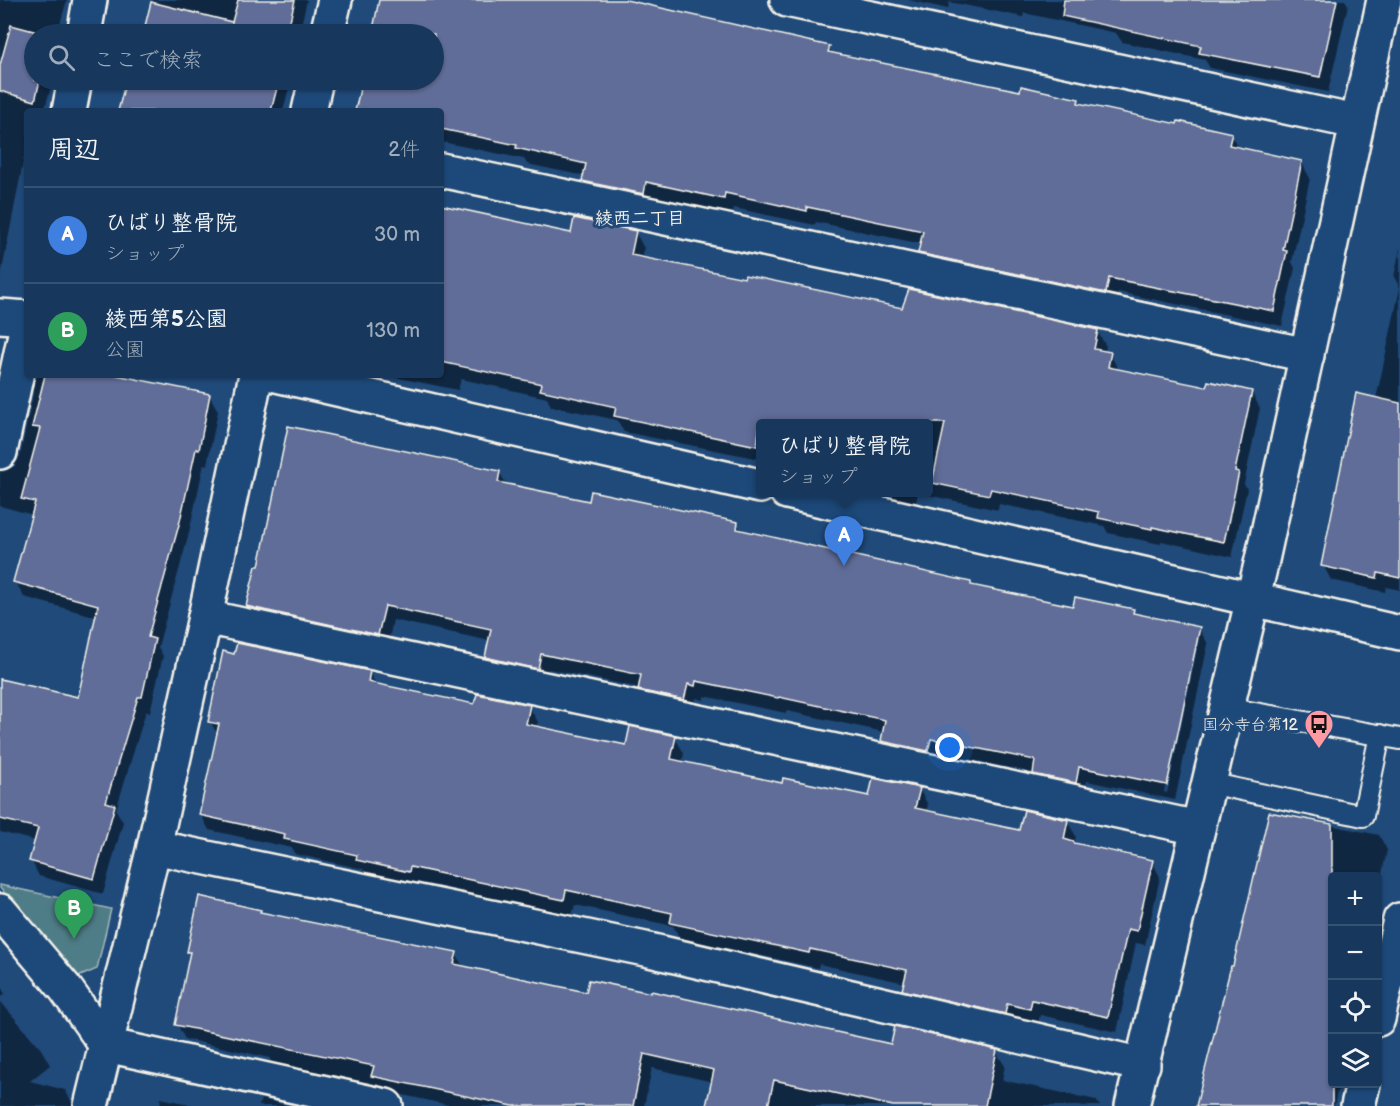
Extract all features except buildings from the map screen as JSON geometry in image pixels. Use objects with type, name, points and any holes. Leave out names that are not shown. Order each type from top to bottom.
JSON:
[{"type":"street","points":[[86,24],[90,0]]},
{"type":"street","points":[[329,24],[335,0]]},
{"type":"street","points":[[787,0],[1356,122]]},
{"type":"street","points":[[1132,1106],[1252,600],[1384,0]]},
{"type":"street","points":[[70,108],[73,90]]},
{"type":"street","points":[[310,108],[314,90]]},
{"type":"street","points":[[444,171],[1307,355]]},
{"type":"street","points":[[0,316],[24,318]]},
{"type":"street","points":[[0,452],[24,339]]},
{"type":"street","points":[[91,1106],[154,847],[206,617],[255,378]]},
{"type":"street","points":[[289,378],[756,485]]},
{"type":"street","points":[[809,497],[1400,633]]},
{"type":"street","points":[[206,617],[1198,828]]},
{"type":"street","points":[[154,847],[645,949],[1143,1065]]},
{"type":"street","points":[[0,911],[65,988],[106,1045],[386,1106]]},
{"type":"street","points":[[1382,997],[1400,920]]},
{"type":"street","points":[[1358,1106],[1362,1088]]},
{"type":"lane","points":[[1227,708],[1400,739]]},
{"type":"lane","points":[[1209,783],[1362,816],[1380,735]]},
{"type":"green space","points":[[0,885],[111,909],[97,969],[78,977],[0,888]]},
{"type":"place","name":"ひばり整骨院","points":[[844,566]]},
{"type":"place","name":"国分寺台第12","points":[[1319,750]]},
{"type":"place","name":"綾西第5公園","points":[[74,939]]},
{"type":"district","name":"綾西二丁目","points":[[640,218]]}]
